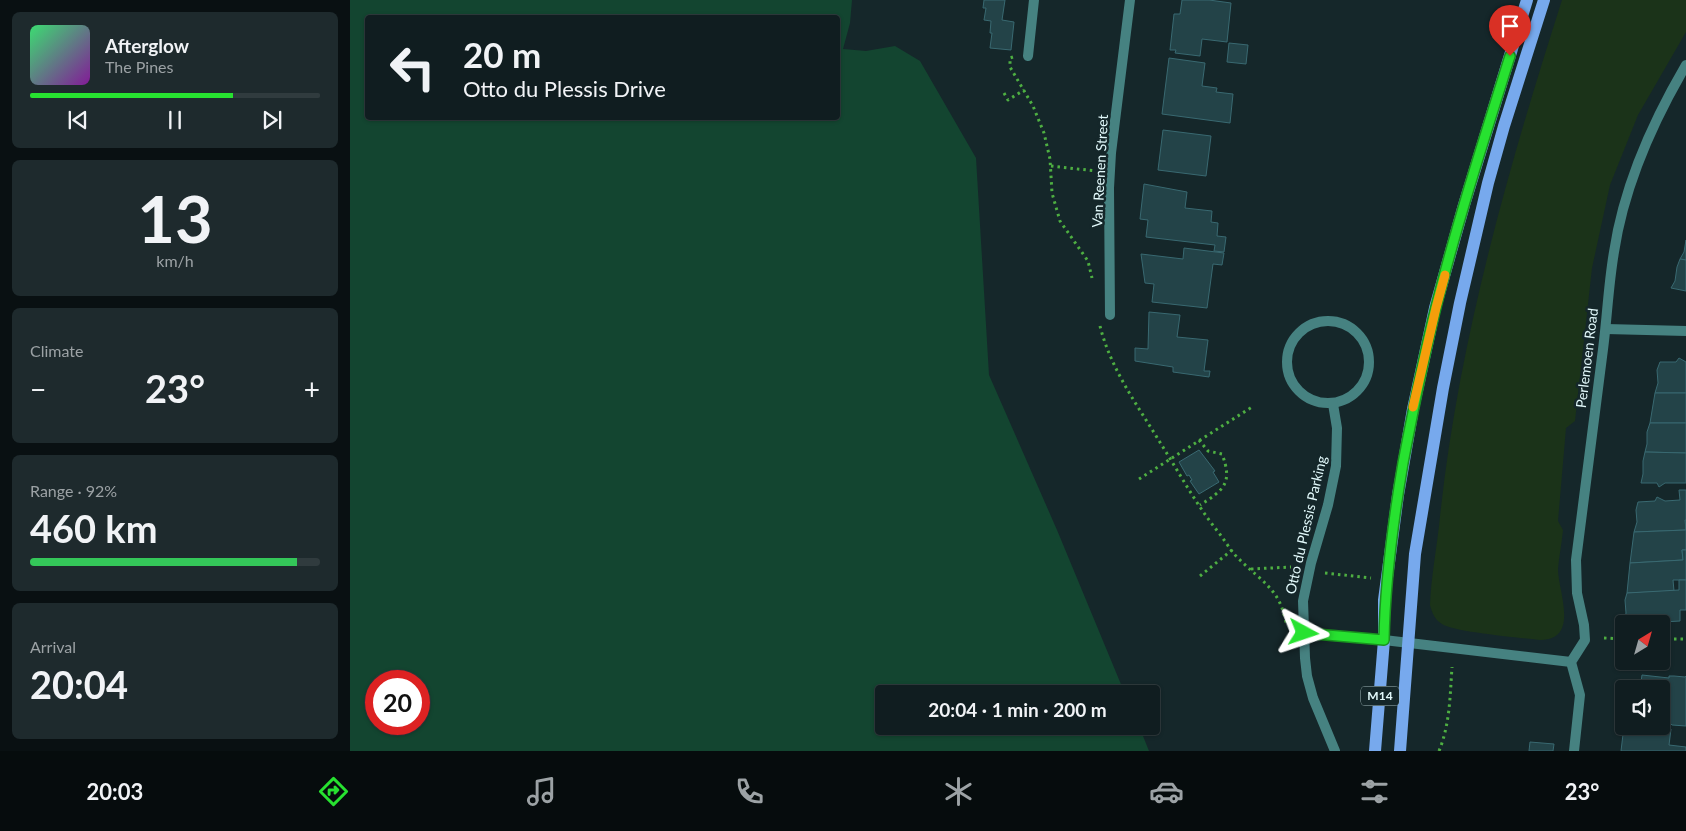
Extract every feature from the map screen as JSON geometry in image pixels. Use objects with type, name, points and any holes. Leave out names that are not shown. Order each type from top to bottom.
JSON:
[{"type":"main road","name":"M14","points":[[1375,751],[1384,640],[1384,600],[1398,495],[1417,390],[1436,308],[1464,205],[1528,0]]},
{"type":"main road","name":"M14","points":[[1400,751],[1415,554],[1443,388],[1460,303],[1488,183],[1544,0]]},
{"type":"street","points":[[1028,56],[1034,0]]},
{"type":"street","name":"Van Reenen Street","points":[[1110,315],[1111,153],[1130,0]]},
{"type":"street","name":"Perlemoen Road","points":[[1572,662],[1584,640],[1584,625],[1576,586],[1576,560],[1606,329],[1608,293],[1614,250],[1624,205],[1636,168],[1654,126],[1686,66]]},
{"type":"street","points":[[1328,320],[1342,322],[1363,339],[1368,352],[1369,365],[1366,379],[1358,390],[1347,398],[1333,404],[1308,398],[1297,389],[1290,378],[1286,364],[1293,338],[1314,322],[1328,320]]},
{"type":"street","points":[[1606,329],[1686,331]]},
{"type":"street","name":"Otto du Plessis Parking","points":[[1333,404],[1337,428],[1336,466],[1328,506],[1311,563],[1303,601],[1304,658],[1307,676],[1313,698],[1334,751]]},
{"type":"street","points":[[1304,633],[1384,640],[1572,662],[1580,695],[1574,751]]},
{"type":"path","points":[[1004,92],[1008,100],[1024,90]]},
{"type":"path","points":[[1051,166],[1099,171]]},
{"type":"path","points":[[1139,479],[1252,407]]},
{"type":"path","points":[[1199,440],[1208,451],[1222,454],[1227,467],[1227,479],[1223,488],[1200,505]]},
{"type":"path","points":[[1200,576],[1232,550]]},
{"type":"path","points":[[1282,605],[1274,592],[1251,569],[1291,567]]},
{"type":"path","points":[[1318,572],[1374,578]]},
{"type":"path","points":[[1604,638],[1615,639]]},
{"type":"path","points":[[1670,639],[1686,639]]},
{"type":"path","points":[[1439,751],[1444,740],[1448,720],[1452,667]]},
{"type":"shaded area","points":[[350,0],[852,0],[850,23],[843,49],[866,51],[895,46],[920,61],[976,158],[989,375],[1057,530],[1121,685],[875,685],[875,735],[1143,735],[1149,751],[350,751]]},
{"type":"shaded area","points":[[1562,0],[1686,0],[1686,32],[1638,115],[1610,185],[1592,268],[1575,421],[1566,428],[1558,521],[1563,530],[1558,569],[1564,623],[1560,632],[1553,638],[1541,640],[1449,627],[1437,620],[1430,605],[1447,459],[1471,326],[1522,130]]},
{"type":"building","points":[[984,0],[1005,0],[1002,20],[1014,22],[1011,50],[990,48],[991,21],[984,20],[986,8],[983,8]]},
{"type":"building","points":[[1182,0],[1209,0],[1231,3],[1227,42],[1202,39],[1200,56],[1175,53],[1176,50],[1170,50],[1174,14],[1180,14]]},
{"type":"building","points":[[1229,43],[1248,45],[1246,64],[1227,62]]},
{"type":"building","points":[[1169,58],[1205,63],[1202,86],[1217,88],[1216,92],[1233,94],[1230,123],[1162,114]]},
{"type":"building","points":[[1163,130],[1211,136],[1206,176],[1158,170]]},
{"type":"building","points":[[1144,184],[1187,192],[1185,208],[1212,211],[1211,222],[1218,223],[1217,236],[1226,237],[1224,252],[1214,251],[1215,245],[1146,237],[1148,220],[1140,219]]},
{"type":"building","points":[[1686,240],[1686,260],[1680,259],[1684,252]]},
{"type":"building","points":[[1184,248],[1224,253],[1222,265],[1213,264],[1207,308],[1152,302],[1154,284],[1145,283],[1141,254],[1183,259]]},
{"type":"building","points":[[1680,259],[1686,260],[1686,291],[1671,288],[1675,281]]},
{"type":"building","points":[[1149,312],[1180,315],[1177,337],[1208,340],[1204,371],[1210,371],[1209,377],[1173,372],[1173,367],[1135,361],[1135,348],[1148,349]]},
{"type":"building","points":[[1679,358],[1686,362],[1686,393],[1655,393],[1658,383],[1657,370],[1660,362],[1676,362]]},
{"type":"building","points":[[1655,393],[1686,393],[1686,423],[1650,423]]},
{"type":"building","points":[[1650,423],[1686,423],[1686,453],[1645,452]]},
{"type":"building","points":[[1199,450],[1215,471],[1213,472],[1219,482],[1199,494],[1190,481],[1192,480],[1189,475],[1187,476],[1179,462]]},
{"type":"building","points":[[1645,452],[1686,453],[1686,483],[1665,483],[1659,487],[1657,483],[1641,483]]},
{"type":"building","points":[[1679,490],[1686,490],[1686,530],[1634,532],[1637,522],[1636,510],[1638,502],[1655,501],[1657,497],[1665,501],[1680,500]]},
{"type":"building","points":[[1686,530],[1686,550],[1682,550],[1683,560],[1630,563],[1634,532]]},
{"type":"building","points":[[1682,550],[1686,550],[1686,580],[1673,580],[1674,591],[1627,593],[1630,563],[1683,560]]},
{"type":"building","points":[[1679,580],[1686,580],[1686,610],[1680,610],[1680,621],[1670,622],[1670,615],[1626,615],[1625,600],[1627,593],[1679,590]]},
{"type":"building","points":[[1642,675],[1669,678],[1669,676],[1686,676],[1686,726],[1672,725],[1670,723],[1670,680],[1641,680]]},
{"type":"building","points":[[1670,729],[1671,729],[1669,745],[1686,747],[1686,751],[1621,751],[1623,735],[1670,735]]},
{"type":"building","points":[[1530,742],[1554,744],[1553,751],[1529,751]]},
{"type":"slow traffic","points":[[1413,407],[1445,275]]},
{"type":"route","points":[[1304,633],[1384,640],[1384,600],[1398,495],[1413,409],[1454,240],[1510,56]]}]
